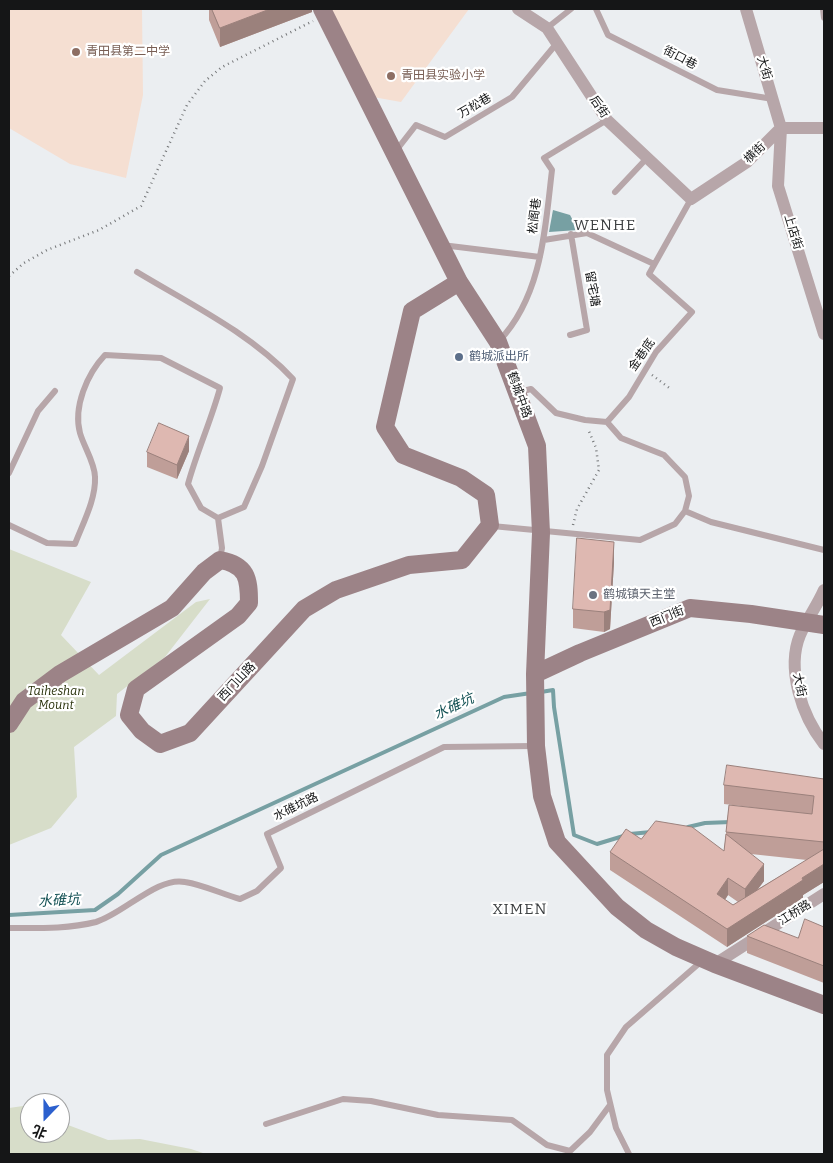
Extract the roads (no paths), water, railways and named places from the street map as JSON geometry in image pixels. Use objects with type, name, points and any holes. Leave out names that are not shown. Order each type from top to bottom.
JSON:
[{"type":"street","name":"后街","points":[[518,9],[546,28],[607,120],[691,198]]},
{"type":"street","name":"大街","points":[[746,9],[781,128]]},
{"type":"street","name":"鹤城中路","points":[[324,12],[459,282],[498,342],[519,392],[537,446],[541,533],[536,679],[536,746],[542,796],[557,842],[618,907],[646,930],[710,962],[824,1005]]},
{"type":"street","points":[[781,128],[824,128]]},
{"type":"street","name":"横街","points":[[691,198],[747,162],[781,128]]},
{"type":"street","name":"上店街","points":[[781,128],[778,186],[824,334]]},
{"type":"street","points":[[459,282],[412,311],[385,427],[403,455],[461,478],[486,495],[490,526]]},
{"type":"street","name":"西门山路","points":[[220,560],[240,566],[249,581],[250,603],[238,616],[136,689],[129,715],[142,731],[160,744],[190,733],[304,609],[336,590],[409,565],[462,560],[490,526]]},
{"type":"street","points":[[9,724],[24,701],[60,674],[172,608],[204,572],[220,560]]},
{"type":"street","points":[[816,623],[824,590]]},
{"type":"street","name":"西门街","points":[[536,679],[580,653],[690,608],[816,623]]},
{"type":"street","name":"大街","points":[[816,623],[800,636],[795,666],[800,697],[818,736],[824,744]]},
{"type":"street","name":"江桥路","points":[[710,962],[824,894]]},
{"type":"lane","points":[[546,28],[571,9]]},
{"type":"lane","name":"街口巷","points":[[596,9],[608,35],[717,90],[773,99]]},
{"type":"lane","points":[[823,9],[824,18]]},
{"type":"lane","name":"万松巷","points":[[395,153],[416,125],[445,137],[512,97],[557,42]]},
{"type":"lane","name":"松阁巷","points":[[498,342],[510,330],[538,270],[544,240],[552,170],[544,158],[607,120]]},
{"type":"lane","points":[[615,192],[648,158]]},
{"type":"lane","points":[[544,240],[571,234],[587,233],[654,264],[691,198]]},
{"type":"lane","name":"留宅塘","points":[[570,335],[587,330],[571,234]]},
{"type":"lane","points":[[440,244],[540,257]]},
{"type":"lane","name":"金巷底","points":[[608,422],[628,396],[656,352],[692,312],[649,274],[654,264]]},
{"type":"lane","points":[[137,272],[244,337],[282,367],[293,379],[262,466],[244,507],[218,518]]},
{"type":"lane","points":[[9,525],[47,543],[75,544],[91,502],[95,476],[80,431],[79,401],[99,362],[105,355],[160,358],[202,377],[220,388],[214,411],[196,455],[188,484],[201,508],[218,518]]},
{"type":"lane","points":[[490,526],[640,540],[675,524],[685,511],[689,496],[685,476],[664,455],[621,438],[608,422],[585,420],[556,413],[531,389],[519,392]]},
{"type":"lane","points":[[9,473],[38,411],[54,391]]},
{"type":"lane","points":[[685,511],[711,522],[824,550]]},
{"type":"lane","points":[[218,518],[222,548],[220,560]]},
{"type":"lane","name":"水碓坑路","points":[[9,928],[66,927],[98,921],[126,907],[155,888],[183,881],[240,899],[257,891],[281,868],[267,834],[444,747],[536,746]]},
{"type":"lane","points":[[629,1154],[616,1128],[607,1090],[608,1055],[626,1027],[710,962]]},
{"type":"lane","points":[[266,1124],[343,1099],[371,1101],[438,1115],[512,1120],[547,1145],[570,1150],[590,1132],[610,1104]]},
{"type":"water","points":[[553,210],[570,215],[578,230],[549,232]]},
{"type":"waterway","name":"水碓坑","points":[[541,692],[553,690],[574,835],[597,844],[630,834],[651,832]]},
{"type":"waterway","name":"水碓坑","points":[[9,915],[95,910],[118,894],[161,855],[504,697],[531,693]]},
{"type":"waterway","name":"水碓坑","points":[[688,827],[705,823],[731,822]]},
{"type":"place","name":"青田县第二中学","points":[[76,52]]},
{"type":"place","name":"青田县实验小学","points":[[391,76]]},
{"type":"place","name":"鹤城派出所","points":[[459,357]]},
{"type":"place","name":"鹤城镇天主堂","points":[[593,595]]},
{"type":"district","name":"WENHE","points":[[605,226]]},
{"type":"district","name":"XIMEN","points":[[520,910]]},
{"type":"park label","name":"Taiheshan Mount","points":[[56,699]]}]
